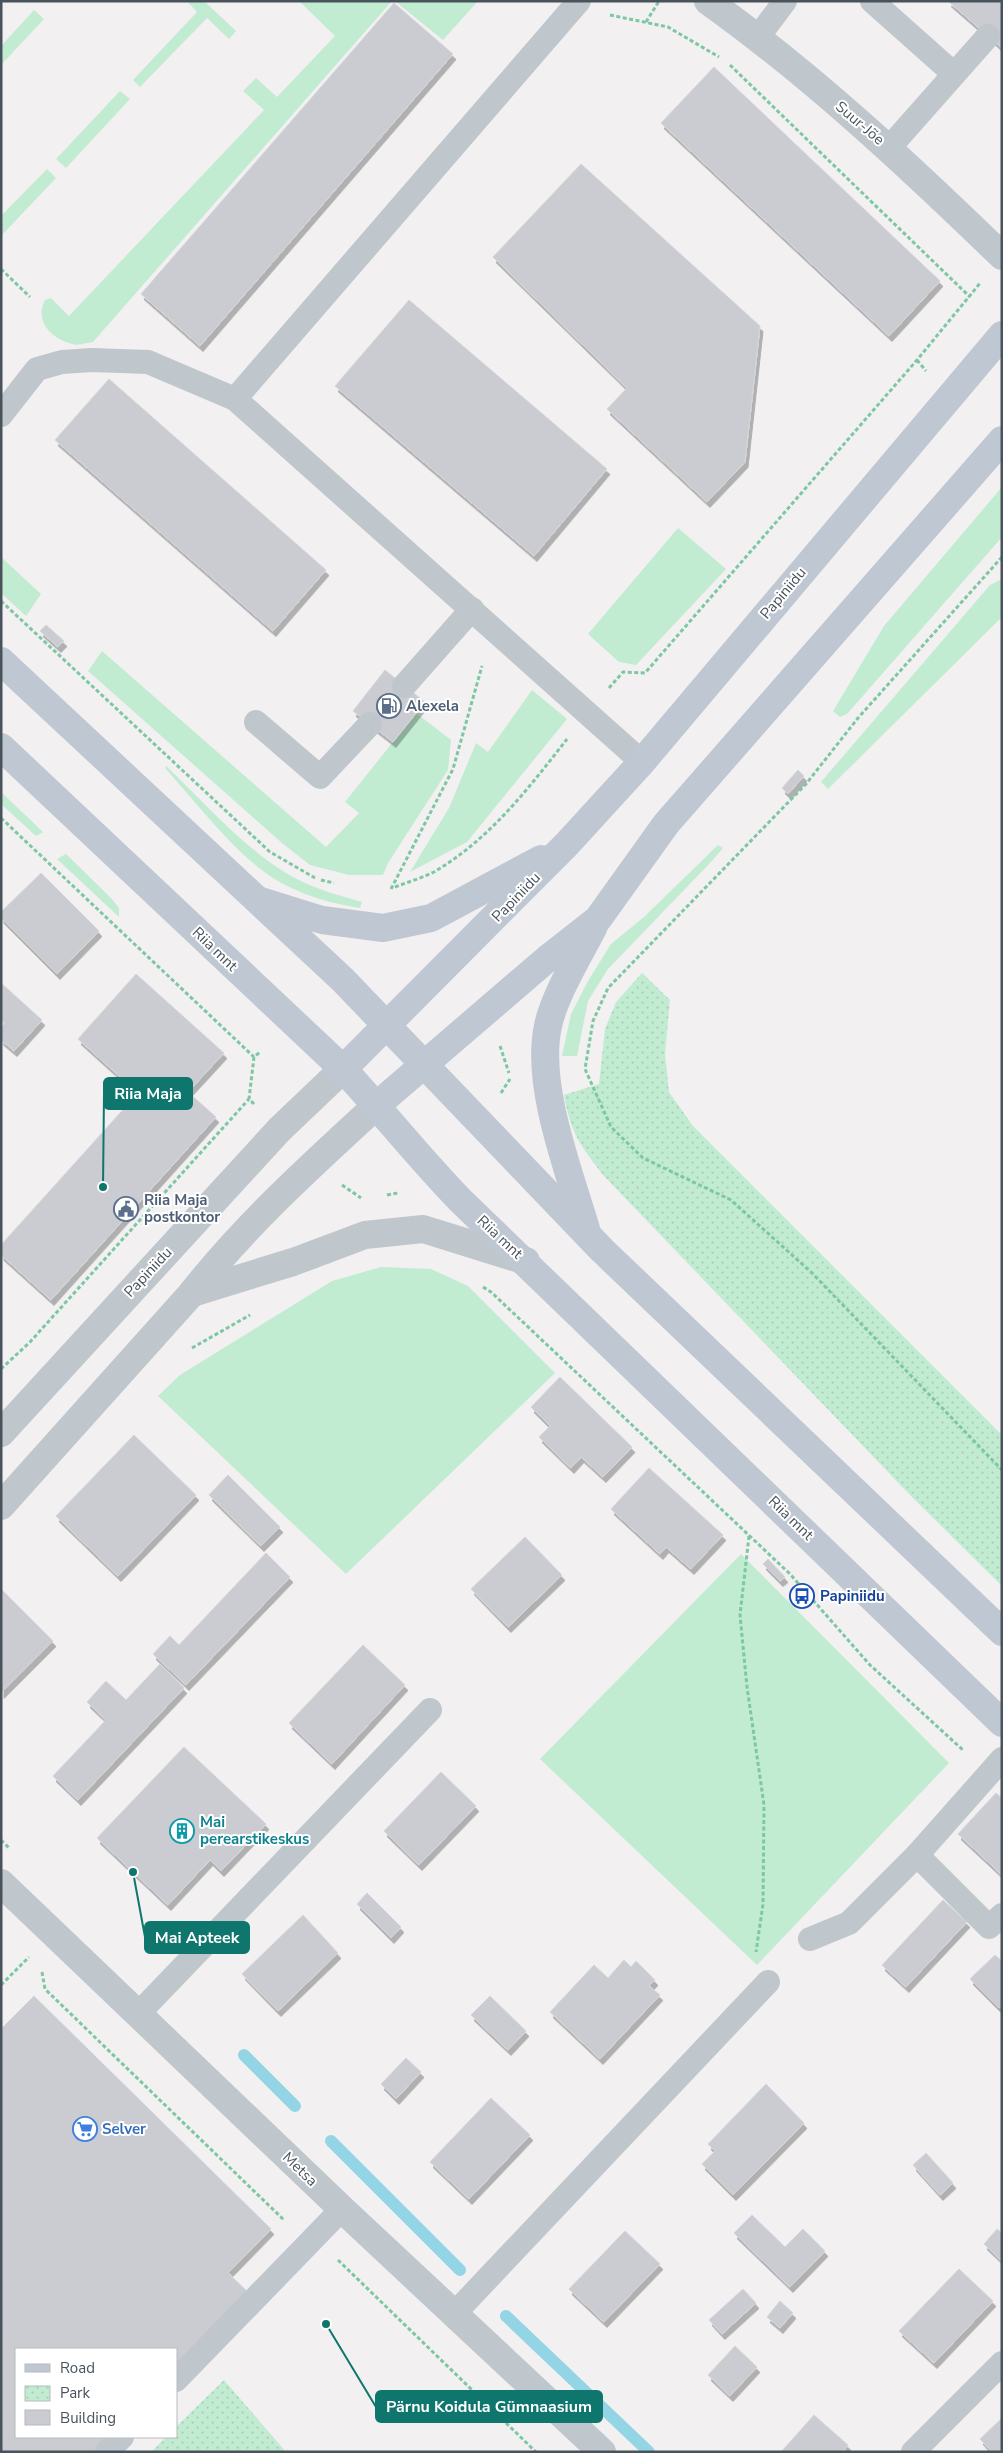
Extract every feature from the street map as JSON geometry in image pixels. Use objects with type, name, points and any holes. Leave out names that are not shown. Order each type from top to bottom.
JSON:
[{"type":"main road","name":"Papiniidu","points":[[342,1070],[455,959],[567,844],[642,762],[1002,334]]},
{"type":"main road","points":[[587,1233],[558,1131],[544,1069],[548,1025],[565,982],[598,919],[666,824],[1002,440]]},
{"type":"main road","points":[[1,661],[342,980],[587,1233],[1002,1632]]},
{"type":"main road","name":"Riia mnt","points":[[1,747],[342,1070],[377,1106],[428,1167],[1002,1723]]},
{"type":"main road","points":[[254,899],[322,920],[383,928],[431,918],[567,844]]},
{"type":"main road","points":[[377,1106],[547,959],[598,919]]},
{"type":"street","name":"Suur-Jõe","points":[[708,1],[758,37],[889,148],[1001,256]]},
{"type":"street","name":"Papiniidu","points":[[1,1433],[280,1129],[342,1070]]},
{"type":"street","points":[[1,1506],[192,1293],[220,1257],[377,1106]]},
{"type":"street","points":[[192,1293],[293,1262],[365,1235],[422,1228],[526,1261]]},
{"type":"street","name":"Metsa","points":[[1,1883],[137,2015],[602,2452]]},
{"type":"lane","points":[[758,37],[785,1]]},
{"type":"lane","points":[[872,1],[954,74]]},
{"type":"lane","points":[[235,399],[579,2]]},
{"type":"lane","points":[[889,148],[988,36]]},
{"type":"lane","points":[[1,415],[37,369],[62,362],[92,360],[148,362],[235,399],[642,762]]},
{"type":"lane","points":[[404,686],[472,609]]},
{"type":"lane","points":[[256,722],[320,777],[370,724]]},
{"type":"lane","points":[[137,2015],[430,1710]]},
{"type":"lane","points":[[810,1939],[849,1923],[917,1855],[995,1766]]},
{"type":"lane","points":[[917,1855],[989,1927],[1002,1915]]},
{"type":"lane","points":[[454,2314],[768,1982]]},
{"type":"lane","points":[[178,2378],[342,2209]]},
{"type":"lane","points":[[913,2452],[1002,2363]]},
{"type":"lane","points":[[107,2452],[121,2438]]},
{"type":"path","points":[[646,22],[659,1]]},
{"type":"path","points":[[579,2],[615,18],[668,27],[726,61],[970,297]]},
{"type":"path","points":[[383,892],[433,872],[482,838],[526,792],[588,712],[623,672],[645,673],[917,360],[970,297],[1001,256]]},
{"type":"path","points":[[1,269],[30,297]]},
{"type":"path","points":[[917,360],[930,376]]},
{"type":"path","points":[[1002,557],[858,718],[806,784],[608,988],[593,1021],[585,1069],[611,1127],[643,1158],[731,1200],[812,1273],[1002,1470]]},
{"type":"path","points":[[1,601],[270,852],[314,878],[340,885]]},
{"type":"path","points":[[391,889],[453,769],[493,628]]},
{"type":"path","points":[[1,818],[254,1057]]},
{"type":"path","points":[[496,1037],[511,1078],[501,1093]]},
{"type":"path","points":[[1,1369],[30,1342],[249,1099],[254,1057],[260,1052]]},
{"type":"path","points":[[249,1099],[254,1105]]},
{"type":"path","points":[[336,1180],[362,1199]]},
{"type":"path","points":[[477,1283],[491,1292],[790,1574],[870,1665],[995,1766]]},
{"type":"path","points":[[190,1350],[257,1310]]},
{"type":"path","points":[[749,1536],[740,1615],[746,1687],[764,1815],[763,1904],[749,2002]]},
{"type":"path","points":[[1,1985],[33,1953]]},
{"type":"path","points":[[42,1970],[45,1989],[291,2226],[351,2270],[536,2452]]},
{"type":"green space","points":[[187,1],[204,1],[236,31],[229,39],[207,18],[140,87],[133,80],[197,12]]},
{"type":"green space","points":[[299,1],[392,1],[93,342],[74,345],[57,338],[46,328],[43,322],[42,308],[45,300],[51,298],[69,316],[264,110],[243,91],[256,78],[277,97],[335,36]]},
{"type":"green space","points":[[395,1],[478,1],[443,40]]},
{"type":"green space","points":[[34,10],[44,19],[1,65],[1,46]]},
{"type":"green space","points":[[120,91],[130,99],[66,168],[56,159]]},
{"type":"green space","points":[[47,169],[56,178],[1,236],[1,216]]},
{"type":"green space","points":[[1002,487],[1002,537],[847,714],[840,717],[833,711],[884,626]]},
{"type":"green space","points":[[678,528],[726,569],[636,665],[619,662],[588,634]]},
{"type":"green space","points":[[1,557],[41,594],[26,616],[1,593]]},
{"type":"green space","points":[[1002,579],[1002,617],[828,789],[821,782],[990,585]]},
{"type":"green space","points":[[102,651],[326,847],[359,813],[345,802],[416,713],[451,740],[448,770],[388,863],[383,875],[349,875],[310,865],[282,843],[88,671]]},
{"type":"green space","points":[[532,690],[567,719],[467,842],[410,872],[449,808],[476,743],[488,752]]},
{"type":"green space","points":[[166,766],[242,840],[275,866],[310,885],[362,902],[360,908],[310,896],[285,885],[263,871],[236,848],[165,768]]},
{"type":"green space","points":[[1,792],[43,832],[36,836],[1,804]]},
{"type":"green space","points":[[718,845],[723,848],[710,863],[608,969],[588,1001],[577,1056],[562,1056],[571,1014],[588,981],[611,944],[644,917]]},
{"type":"green space","points":[[66,854],[111,898],[119,908],[119,917],[57,859]]},
{"type":"green space","points":[[642,973],[670,1000],[665,1054],[669,1092],[693,1126],[1002,1435],[1002,1586],[911,1496],[604,1176],[573,1130],[564,1095],[599,1084],[605,1029],[616,1002]]},
{"type":"green space","points":[[381,1267],[431,1269],[468,1286],[555,1373],[346,1574],[158,1396],[180,1375],[332,1281]]},
{"type":"green space","points":[[741,1554],[949,1763],[757,1965],[540,1759]]},
{"type":"green space","points":[[224,2380],[286,2452],[151,2452],[165,2438],[178,2438],[178,2425]]},
{"type":"building","points":[[948,1],[1002,1],[1002,48]]},
{"type":"building","points":[[394,3],[453,54],[200,346],[141,294]]},
{"type":"building","points":[[714,67],[940,281],[889,336],[661,123]]},
{"type":"building","points":[[581,164],[760,326],[745,462],[707,502],[607,409],[627,388],[493,257]]},
{"type":"building","points":[[409,300],[607,469],[534,556],[335,386]]},
{"type":"building","points":[[109,379],[326,570],[273,631],[55,440]]},
{"type":"building","points":[[46,625],[64,641],[58,647],[40,631]]},
{"type":"building","name":"Alexela","points":[[385,670],[425,702],[393,742],[353,711]]},
{"type":"building","points":[[798,770],[804,776],[788,794],[782,788]]},
{"type":"building","points":[[41,873],[99,931],[57,974],[1,918],[1,912]]},
{"type":"building","points":[[136,974],[224,1053],[188,1092],[216,1117],[51,1300],[1,1255],[1,1245],[138,1093],[78,1039]]},
{"type":"building","points":[[1,983],[42,1020],[14,1051],[1,1040],[1,1027],[5,1023],[1,1020]]},
{"type":"building","points":[[560,1377],[632,1447],[603,1477],[581,1457],[571,1468],[539,1437],[550,1426],[531,1407]]},
{"type":"building","points":[[134,1435],[196,1495],[118,1576],[56,1516]]},
{"type":"building","points":[[649,1468],[723,1535],[691,1569],[666,1547],[660,1554],[611,1509]]},
{"type":"building","points":[[228,1475],[280,1527],[261,1546],[209,1495]]},
{"type":"building","points":[[525,1537],[562,1575],[508,1627],[471,1589]]},
{"type":"building","points":[[266,1553],[290,1577],[186,1685],[153,1654],[170,1636],[179,1645]]},
{"type":"building","points":[[768,1559],[785,1577],[780,1581],[763,1564]]},
{"type":"building","points":[[1,1589],[53,1641],[1,1693]]},
{"type":"building","points":[[363,1645],[405,1685],[332,1764],[289,1723]]},
{"type":"building","points":[[160,1664],[184,1688],[78,1800],[53,1776],[106,1720],[87,1702],[106,1681],[126,1700]]},
{"type":"building","name":"Mai perearstikeskus","points":[[184,1747],[266,1824],[221,1871],[210,1860],[168,1905],[97,1838]]},
{"type":"building","points":[[441,1772],[476,1806],[419,1865],[384,1831]]},
{"type":"building","points":[[996,1793],[1002,1798],[1002,1875],[958,1834]]},
{"type":"building","points":[[367,1893],[401,1927],[391,1938],[357,1904]]},
{"type":"building","points":[[943,1900],[967,1922],[906,1987],[882,1965]]},
{"type":"building","points":[[303,1915],[338,1953],[278,2011],[242,1974]]},
{"type":"building","points":[[995,1955],[1002,1961],[1002,2005],[999,2008],[970,1979]]},
{"type":"building","points":[[624,1960],[631,1967],[636,1961],[655,1980],[649,1986],[660,1995],[600,2059],[550,2012],[594,1965],[608,1978]]},
{"type":"building","name":"Selver","points":[[34,1996],[271,2229],[228,2273],[251,2295],[178,2367],[178,2348],[15,2348],[15,2438],[108,2438],[94,2452],[1,2452],[1,2029]]},
{"type":"building","points":[[490,1996],[526,2031],[508,2050],[471,2015]]},
{"type":"building","points":[[406,2058],[421,2072],[396,2099],[381,2084]]},
{"type":"building","points":[[766,2084],[804,2123],[733,2195],[702,2164],[715,2151],[708,2144]]},
{"type":"building","points":[[491,2098],[530,2135],[469,2199],[430,2162]]},
{"type":"building","points":[[926,2153],[953,2183],[940,2195],[913,2165]]},
{"type":"building","points":[[752,2215],[785,2247],[803,2229],[825,2251],[790,2287],[734,2233]]},
{"type":"building","points":[[997,2229],[1002,2233],[1002,2261],[984,2244]]},
{"type":"building","points":[[625,2231],[660,2264],[604,2322],[569,2289]]},
{"type":"building","points":[[959,2269],[993,2301],[934,2363],[899,2331]]},
{"type":"building","points":[[743,2289],[756,2303],[722,2334],[709,2320]]},
{"type":"building","points":[[780,2301],[793,2313],[780,2328],[767,2317]]},
{"type":"building","points":[[735,2346],[757,2367],[730,2396],[708,2375]]},
{"type":"building","points":[[814,2415],[848,2445],[843,2452],[781,2452]]},
{"type":"building","points":[[1002,2418],[1002,2452],[992,2452],[980,2439]]},
{"type":"waterway","points":[[244,2055],[295,2106]]},
{"type":"waterway","points":[[331,2141],[460,2270]]},
{"type":"waterway","points":[[506,2316],[649,2452]]},
{"type":"place","name":"Alexela","points":[[389,706]]},
{"type":"place","name":"Riia Maja","points":[[103,1187]]},
{"type":"place","name":"Riia Maja postkontor","points":[[126,1209]]},
{"type":"place","name":"Papiniidu","points":[[802,1596]]},
{"type":"place","name":"Mai perearstikeskus","points":[[182,1831]]},
{"type":"place","name":"Mai Apteek","points":[[133,1872]]},
{"type":"place","name":"Selver","points":[[85,2129]]},
{"type":"place","name":"Pärnu Koidula Gümnaasium","points":[[326,2324]]}]
